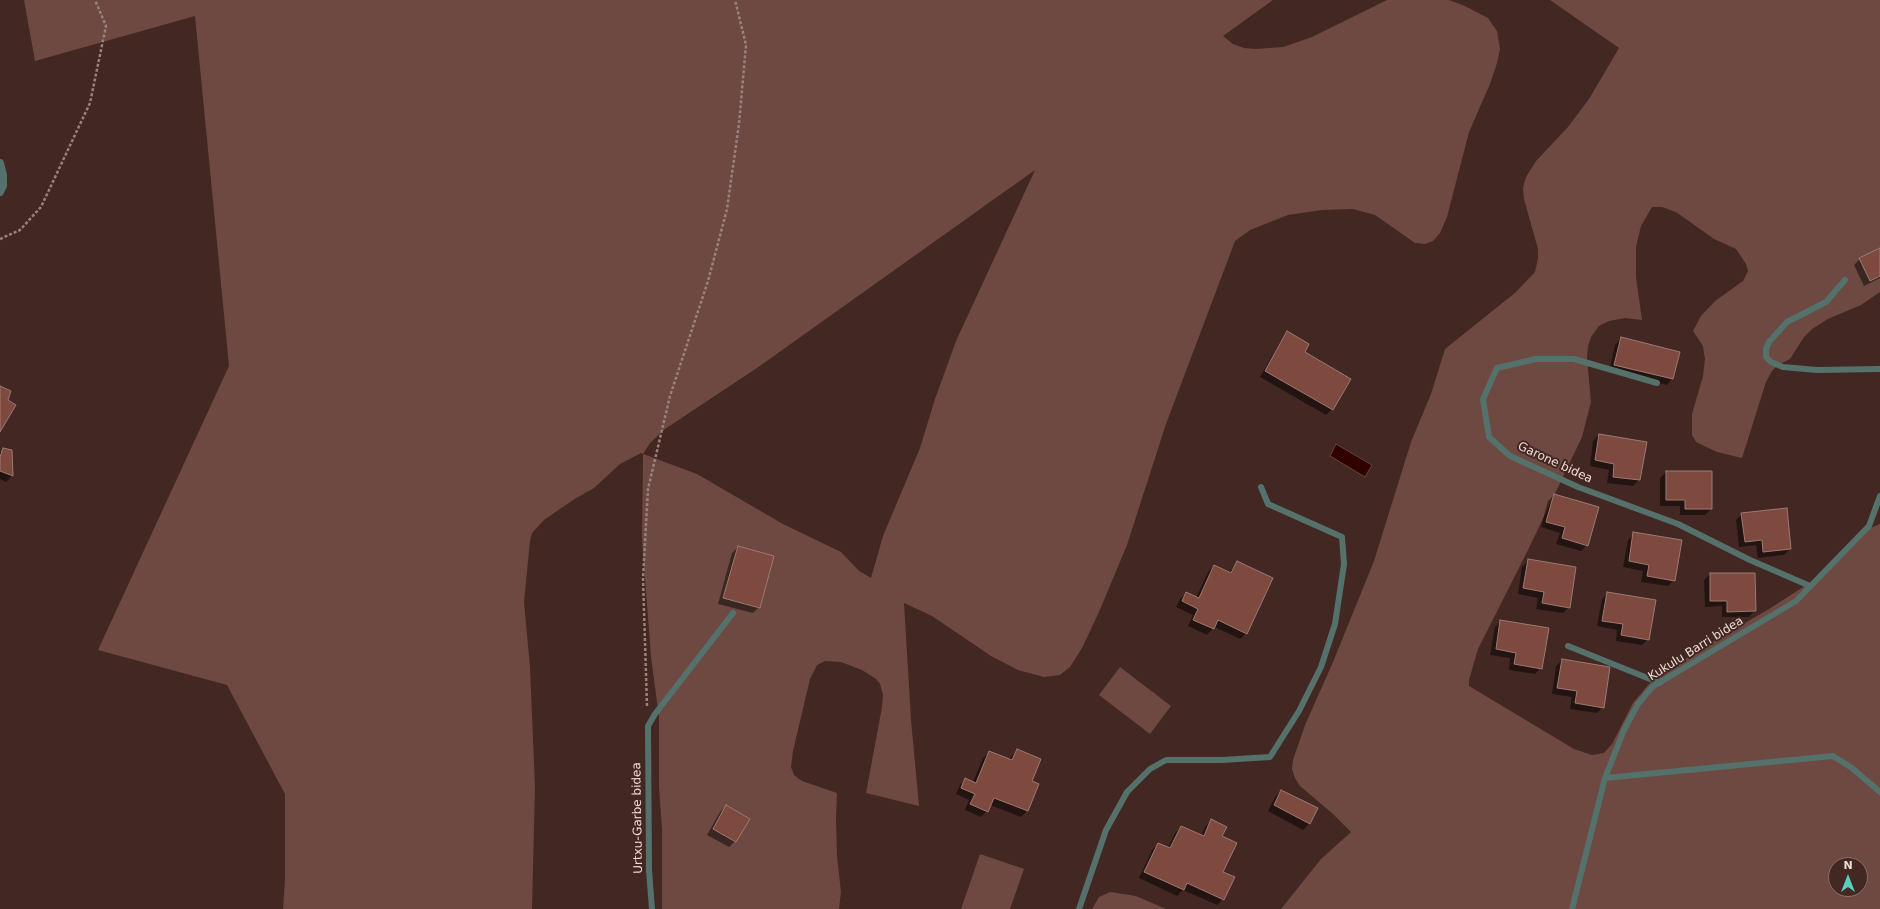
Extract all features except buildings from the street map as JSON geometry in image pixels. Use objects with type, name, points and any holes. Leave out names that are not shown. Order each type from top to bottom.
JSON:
[{"type":"street","points":[[0,163],[4,175],[3,186],[0,192]]},
{"type":"lane","points":[[1845,280],[1826,302],[1787,322],[1769,342],[1766,349],[1766,357],[1771,362],[1783,367],[1817,370],[1880,369]]},
{"type":"lane","name":"Garone bidea","points":[[1657,383],[1574,359],[1536,359],[1497,368],[1483,399],[1490,437],[1510,456],[1578,487],[1678,524],[1750,560],[1810,586]]},
{"type":"lane","points":[[1079,909],[1106,830],[1126,792],[1131,787],[1150,769],[1166,760],[1222,760],[1270,757],[1299,711],[1321,667],[1335,624],[1344,564],[1342,537],[1268,504],[1261,486]]},
{"type":"lane","name":"Kukulu Barri bidea","points":[[1572,909],[1605,778],[1624,730],[1638,704],[1652,687],[1796,601],[1869,526],[1880,496]]},
{"type":"lane","points":[[648,726],[654,714],[733,613]]},
{"type":"lane","points":[[1568,646],[1660,683]]},
{"type":"lane","name":"Urtxu-Garbe bidea","points":[[648,726],[649,870],[652,909]]},
{"type":"lane","points":[[1605,778],[1833,756],[1852,768],[1880,792]]},
{"type":"path","points":[[0,239],[20,230],[41,207],[90,103],[106,26],[95,0]]},
{"type":"path","points":[[648,726],[643,578],[648,489],[670,396],[708,281],[727,209],[739,124],[746,45],[735,0]]},
{"type":"shaded area","points":[[24,0],[1273,0],[1223,36],[1233,44],[1244,48],[1256,49],[1283,47],[1312,37],[1387,0],[1449,0],[1465,6],[1488,18],[1497,31],[1500,49],[1490,84],[1469,132],[1447,217],[1440,233],[1433,241],[1425,244],[1415,243],[1375,215],[1353,209],[1322,210],[1288,215],[1250,230],[1235,241],[1166,424],[1127,545],[1099,612],[1082,648],[1070,667],[1060,675],[1044,677],[1018,670],[991,656],[932,616],[904,603],[911,720],[919,806],[866,793],[882,707],[883,695],[880,684],[876,679],[862,670],[841,662],[825,661],[817,665],[810,679],[793,751],[791,767],[794,775],[802,781],[837,793],[837,856],[841,892],[839,909],[662,909],[662,830],[659,786],[659,717],[651,657],[642,539],[643,454],[641,453],[620,464],[594,488],[573,500],[544,520],[532,533],[530,541],[524,602],[530,667],[535,787],[532,909],[283,909],[285,880],[285,794],[227,685],[98,650],[229,366],[195,16],[35,61]],"holes":[[[1035,170],[956,341],[935,399],[920,448],[883,536],[871,578],[859,571],[841,552],[783,524],[697,474],[643,454],[650,443],[665,429],[757,368]]]},
{"type":"shaded area","points":[[1550,0],[1880,0],[1880,292],[1861,305],[1828,319],[1812,329],[1804,337],[1790,359],[1778,365],[1772,371],[1766,382],[1742,458],[1717,452],[1696,442],[1692,435],[1692,414],[1703,376],[1705,359],[1703,346],[1693,331],[1701,316],[1715,301],[1743,281],[1748,271],[1746,264],[1736,249],[1714,239],[1676,212],[1662,207],[1652,207],[1641,226],[1636,247],[1636,277],[1642,320],[1625,318],[1609,321],[1599,326],[1591,337],[1588,346],[1587,358],[1591,402],[1582,437],[1527,552],[1478,649],[1469,680],[1469,686],[1574,749],[1592,755],[1604,753],[1612,744],[1633,703],[1649,684],[1698,650],[1769,609],[1814,580],[1861,532],[1880,524],[1880,909],[1281,909],[1321,859],[1351,832],[1333,814],[1300,786],[1292,769],[1293,760],[1305,725],[1333,662],[1374,561],[1411,442],[1431,394],[1445,349],[1516,292],[1535,272],[1538,249],[1524,199],[1523,188],[1526,177],[1536,161],[1568,127],[1589,99],[1619,48]]},
{"type":"shaded area","points":[[1336,444],[1372,465],[1365,477],[1330,456]]},
{"type":"shaded area","points":[[1120,667],[1171,706],[1150,734],[1099,695]]},
{"type":"shaded area","points":[[980,854],[1024,869],[1010,909],[961,909]]},
{"type":"shaded area","points":[[1110,892],[1136,896],[1166,909],[1092,909],[1099,897]]}]
